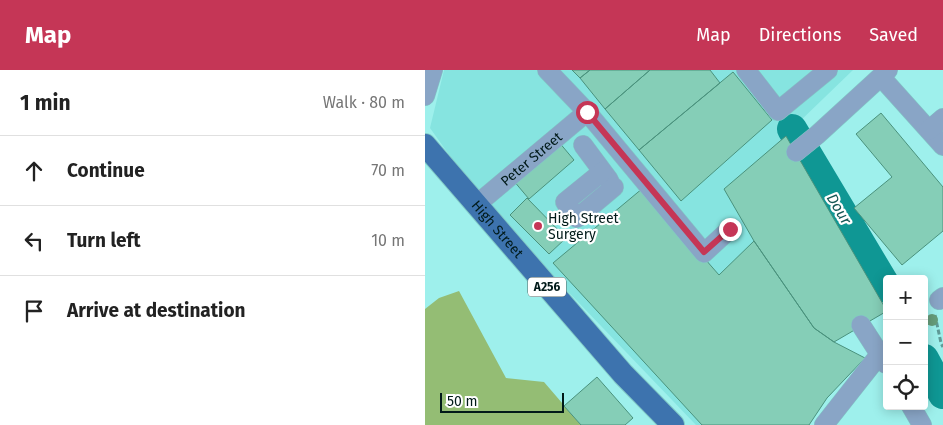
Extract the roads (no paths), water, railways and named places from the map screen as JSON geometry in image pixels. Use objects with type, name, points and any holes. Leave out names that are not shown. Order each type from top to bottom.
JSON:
[{"type":"main road","name":"High Street","points":[[425,145],[623,374],[673,425]]},
{"type":"street","points":[[425,96],[433,70]]},
{"type":"street","points":[[547,70],[587,112],[704,252],[730,229]]},
{"type":"street","points":[[746,70],[779,111],[827,70]]},
{"type":"street","points":[[796,152],[884,74],[936,124],[943,146]]},
{"type":"street","name":"Peter Street","points":[[476,205],[587,112]]},
{"type":"street","points":[[583,145],[614,187]]},
{"type":"street","points":[[602,172],[565,202],[577,218],[635,170]]},
{"type":"street","points":[[824,425],[883,359],[861,325]]},
{"type":"street","points":[[913,410],[922,425]]},
{"type":"waterway","name":"Dour","points":[[792,129],[883,281]]},
{"type":"waterway","name":"Dour","points":[[927,365],[943,394]]},
{"type":"place","name":"High Street Surgery","points":[[538,226]]}]
